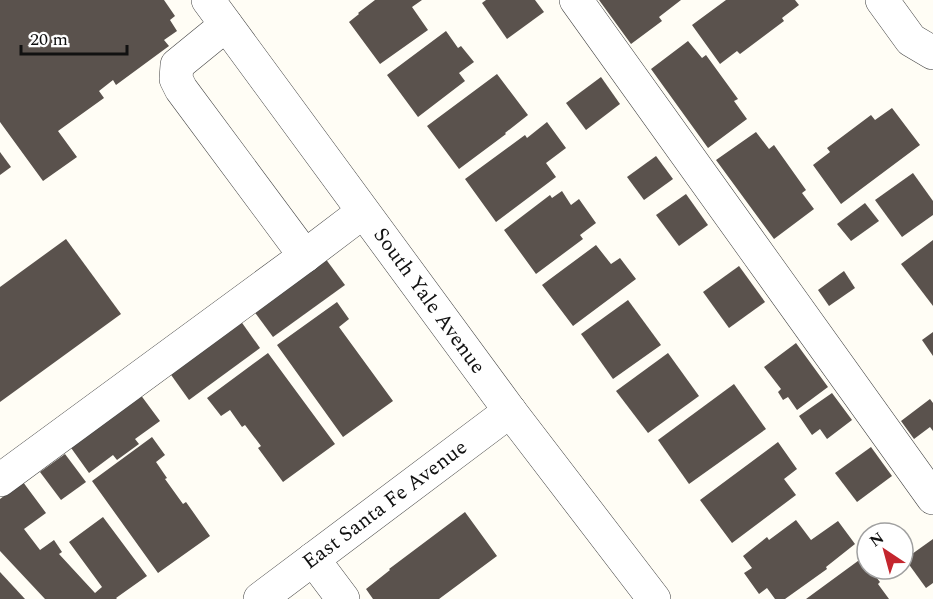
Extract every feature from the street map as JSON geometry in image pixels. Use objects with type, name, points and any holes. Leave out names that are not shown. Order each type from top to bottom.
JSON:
[{"type":"street","points":[[576,0],[933,498]]},
{"type":"street","points":[[882,0],[911,40],[933,53]]},
{"type":"street","points":[[217,12],[177,64],[176,79],[181,90],[305,256]]},
{"type":"street","name":"South Yale Avenue","points":[[217,12],[510,411],[654,599]]},
{"type":"street","points":[[0,480],[363,212]]},
{"type":"street","name":"East Santa Fe Avenue","points":[[260,599],[510,411]]},
{"type":"street","points":[[313,559],[344,599]]},
{"type":"building","points":[[0,0],[164,0],[175,16],[170,20],[177,31],[164,40],[169,46],[116,85],[113,80],[99,91],[104,98],[58,131],[77,157],[43,181],[0,122]]},
{"type":"building","points":[[375,0],[422,0],[412,7],[428,30],[380,64],[349,22]]},
{"type":"building","points":[[486,0],[535,0],[544,12],[507,39],[482,3]]},
{"type":"building","points":[[599,0],[681,0],[659,17],[662,21],[631,44]]},
{"type":"building","points":[[726,0],[795,0],[799,5],[782,18],[784,21],[740,54],[737,51],[720,64],[692,25]]},
{"type":"building","points":[[446,31],[458,48],[461,46],[474,62],[459,73],[465,81],[418,117],[387,75]]},
{"type":"building","points":[[688,41],[702,58],[706,55],[738,99],[734,101],[747,119],[708,148],[651,69]]},
{"type":"building","points":[[497,74],[528,115],[459,169],[427,126]]},
{"type":"building","points":[[601,77],[620,104],[586,130],[566,103]]},
{"type":"building","points":[[892,108],[920,145],[841,204],[813,165],[830,152],[827,148],[871,115],[875,120]]},
{"type":"building","points":[[547,122],[566,148],[546,163],[556,177],[496,222],[465,179],[525,135],[527,138]]},
{"type":"building","points":[[756,132],[769,149],[774,145],[806,190],[802,193],[814,209],[774,239],[716,160]]},
{"type":"building","points":[[0,152],[11,167],[0,175]]},
{"type":"building","points":[[656,156],[673,179],[644,200],[627,177]]},
{"type":"building","points":[[913,173],[933,201],[933,215],[902,237],[875,200]]},
{"type":"building","points":[[562,191],[571,205],[579,199],[596,223],[580,235],[583,239],[536,274],[504,230],[550,195],[552,198]]},
{"type":"building","points":[[686,194],[708,225],[679,246],[656,215]]},
{"type":"building","points":[[865,203],[879,221],[851,241],[837,224]]},
{"type":"building","points":[[66,239],[121,314],[0,402],[0,287]]},
{"type":"building","points":[[933,240],[933,306],[901,264]]},
{"type":"building","points":[[596,245],[611,264],[620,258],[636,279],[573,326],[542,285]]},
{"type":"building","points":[[325,258],[345,285],[273,337],[253,310]]},
{"type":"building","points":[[739,266],[765,302],[729,328],[703,292]]},
{"type":"building","points":[[844,271],[855,288],[829,306],[818,290]]},
{"type":"building","points":[[628,300],[661,345],[613,379],[581,334]]},
{"type":"building","points":[[337,302],[349,319],[339,327],[393,401],[343,437],[277,345]]},
{"type":"building","points":[[240,320],[260,348],[189,400],[169,372]]},
{"type":"building","points":[[933,332],[933,356],[922,340]]},
{"type":"building","points":[[796,343],[828,387],[797,410],[788,397],[783,400],[778,392],[781,389],[764,367]]},
{"type":"building","points":[[268,353],[335,444],[283,482],[258,448],[261,446],[245,425],[242,427],[230,410],[221,416],[207,398]]},
{"type":"building","points":[[668,353],[699,396],[648,433],[616,391]]},
{"type":"building","points":[[734,384],[766,429],[689,484],[658,440]]},
{"type":"building","points":[[832,393],[852,420],[827,439],[820,429],[812,435],[799,416]]},
{"type":"building","points":[[140,394],[160,421],[135,439],[139,444],[117,460],[113,455],[89,473],[69,445]]},
{"type":"building","points":[[930,399],[933,403],[933,431],[930,427],[914,439],[901,421]]},
{"type":"building","points":[[152,437],[165,455],[156,462],[167,478],[165,479],[183,504],[186,502],[210,536],[158,573],[92,481]]},
{"type":"building","points":[[778,442],[797,469],[784,479],[796,495],[732,543],[700,500]]},
{"type":"building","points":[[871,447],[892,476],[857,502],[835,473]]},
{"type":"building","points":[[65,454],[86,482],[61,500],[40,472]]},
{"type":"building","points":[[23,482],[46,513],[24,529],[40,550],[54,540],[62,552],[59,554],[95,593],[102,587],[69,542],[103,517],[147,576],[117,599],[45,599],[0,551],[0,499]]},
{"type":"building","points":[[465,512],[497,556],[439,599],[373,599],[366,589]]},
{"type":"building","points":[[796,520],[811,540],[838,521],[855,544],[826,567],[827,569],[785,599],[775,599],[767,588],[759,594],[744,573],[752,568],[743,556],[767,537],[769,540]]},
{"type":"building","points":[[933,539],[933,583],[926,588],[915,573],[915,552]]},
{"type":"building","points":[[855,563],[855,581],[879,581],[878,584],[889,599],[806,599]]},
{"type":"building","points":[[0,572],[25,599],[0,599]]}]
